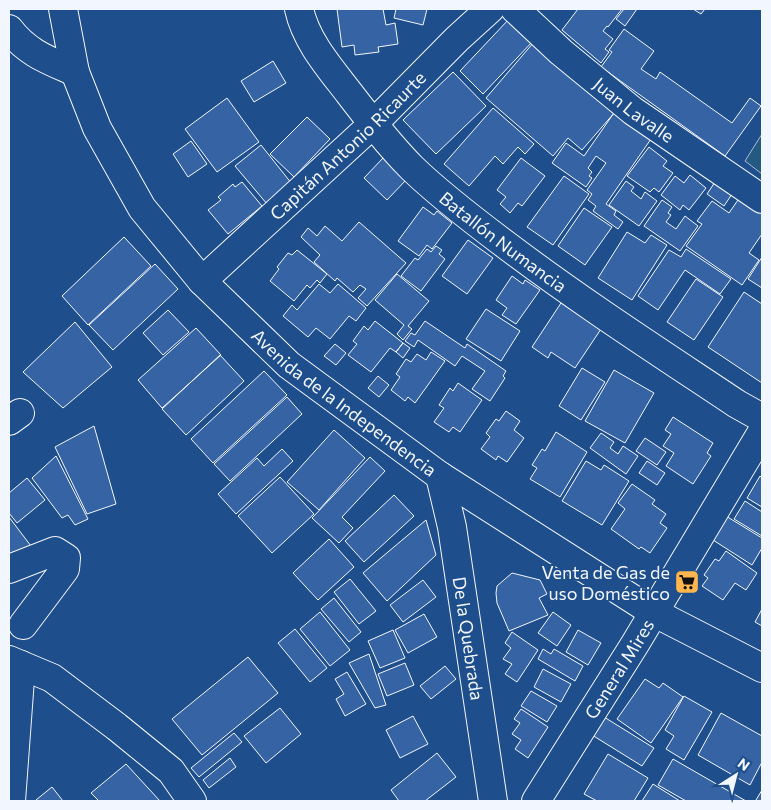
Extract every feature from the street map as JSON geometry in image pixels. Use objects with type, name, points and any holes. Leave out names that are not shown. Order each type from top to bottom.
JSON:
[{"type":"street","name":"Avenida de la Independencia","points":[[63,9],[75,72],[97,128],[142,208],[202,281],[289,366],[440,476],[653,612],[762,668]]},
{"type":"street","name":"Batallón Numancia","points":[[299,9],[301,19],[310,38],[325,63],[373,124],[413,168],[467,216],[584,302],[737,404],[762,418]]},
{"type":"street","name":"Capitán Antonio Ricaurte","points":[[202,281],[373,124],[457,39],[490,9]]},
{"type":"street","name":"Juan Lavalle","points":[[515,9],[561,52],[626,106],[762,199]]},
{"type":"street","points":[[9,29],[34,54],[75,72]]},
{"type":"street","name":"General Mires","points":[[536,801],[635,644],[762,432]]},
{"type":"street","name":"De la Quebrada","points":[[440,476],[452,527],[493,801]]},
{"type":"street","points":[[9,569],[55,551],[66,558],[65,569],[23,625]]},
{"type":"street","points":[[11,801],[15,663],[52,678],[116,727],[171,771],[192,801]]},
{"type":"shaded area","points":[[762,134],[762,174],[745,161]]},
{"type":"building","points":[[337,9],[383,9],[386,25],[395,23],[398,44],[378,47],[379,52],[355,55],[354,45],[342,47]]},
{"type":"building","points":[[396,9],[427,9],[423,25],[394,18]]},
{"type":"building","points":[[578,9],[622,9],[603,31],[613,39],[605,49],[609,52],[601,63],[562,30]]},
{"type":"building","points":[[624,9],[637,9],[625,26],[616,19]]},
{"type":"building","points":[[693,9],[705,9],[701,14]]},
{"type":"building","points":[[510,18],[533,41],[483,94],[460,71]]},
{"type":"building","points":[[624,29],[654,51],[641,69],[656,79],[660,72],[732,123],[750,98],[761,106],[725,156],[601,67],[612,52],[609,50]]},
{"type":"building","points":[[534,42],[615,112],[582,150],[568,138],[553,156],[486,98]]},
{"type":"building","points":[[273,61],[286,83],[254,102],[241,81]]},
{"type":"building","points":[[453,72],[486,106],[436,154],[403,120]]},
{"type":"building","points":[[227,98],[259,142],[217,172],[185,129]]},
{"type":"building","points":[[493,108],[534,144],[525,154],[518,147],[503,164],[495,156],[469,186],[444,164]]},
{"type":"building","points":[[616,110],[651,139],[606,204],[616,211],[614,215],[623,222],[618,229],[593,211],[596,206],[588,200],[592,194],[587,190],[606,163],[596,156],[588,168],[592,172],[589,176],[592,178],[586,187],[552,163],[566,143],[584,156]]},
{"type":"building","points":[[307,117],[330,139],[294,177],[270,154]]},
{"type":"building","points":[[191,141],[207,164],[188,177],[173,154]]},
{"type":"building","points":[[261,145],[292,184],[267,204],[235,166]]},
{"type":"building","points":[[649,147],[667,161],[663,166],[673,173],[659,192],[654,188],[650,192],[627,176]]},
{"type":"building","points":[[383,158],[406,180],[387,200],[364,178]]},
{"type":"building","points":[[521,158],[545,176],[522,206],[518,203],[510,213],[500,204],[506,197],[497,190]]},
{"type":"building","points":[[690,175],[706,188],[689,210],[683,205],[680,210],[661,195],[675,176],[684,183]]},
{"type":"building","points":[[564,176],[589,194],[553,245],[527,227]]},
{"type":"building","points":[[717,179],[734,191],[724,206],[707,194]]},
{"type":"building","points":[[626,181],[634,187],[631,191],[641,199],[645,192],[657,201],[639,226],[609,205]]},
{"type":"building","points":[[242,182],[262,206],[228,234],[208,210],[221,200],[218,197],[233,184],[235,187]]},
{"type":"building","points":[[740,197],[762,212],[762,234],[749,253],[759,260],[742,285],[686,246],[702,224],[697,221],[712,201],[729,213]]},
{"type":"building","points":[[662,200],[672,207],[668,213],[671,215],[666,222],[676,229],[685,216],[698,226],[680,251],[644,226]]},
{"type":"building","points":[[423,207],[434,215],[437,211],[452,223],[432,249],[427,245],[419,256],[398,241]]},
{"type":"building","points":[[584,208],[612,227],[585,265],[558,246]]},
{"type":"building","points":[[359,222],[406,263],[367,306],[358,298],[366,289],[360,285],[353,292],[337,278],[335,281],[314,262],[320,255],[301,237],[308,228],[317,236],[325,226],[342,241]]},
{"type":"building","points":[[627,232],[645,243],[651,235],[667,245],[632,300],[598,278]]},
{"type":"building","points":[[124,237],[151,266],[88,325],[62,296]]},
{"type":"building","points":[[468,240],[493,258],[467,294],[442,276]]},
{"type":"building","points":[[436,246],[442,250],[439,254],[445,259],[421,291],[401,276],[415,258],[418,260],[427,249],[431,252]]},
{"type":"building","points":[[686,249],[731,279],[720,294],[685,270],[658,310],[638,296],[669,250],[681,257]]},
{"type":"building","points":[[297,250],[327,274],[320,283],[317,280],[310,288],[307,285],[294,301],[270,281],[279,269],[277,267],[288,253],[292,255]]},
{"type":"building","points":[[762,257],[762,288],[748,279]]},
{"type":"building","points":[[155,264],[178,289],[113,350],[89,325]]},
{"type":"building","points":[[397,274],[429,301],[408,326],[412,329],[403,340],[397,334],[404,325],[375,300]]},
{"type":"building","points":[[512,276],[523,284],[525,280],[540,290],[516,324],[502,315],[507,308],[496,300]]},
{"type":"building","points":[[696,279],[723,297],[694,340],[667,322]]},
{"type":"building","points":[[319,284],[330,293],[338,284],[366,308],[356,321],[349,316],[330,339],[316,328],[308,337],[283,316],[292,305],[297,310]]},
{"type":"building","points":[[744,292],[762,304],[762,383],[708,347]]},
{"type":"building","points":[[561,303],[601,329],[575,368],[551,352],[548,358],[532,347]]},
{"type":"building","points":[[486,309],[520,331],[501,361],[466,339]]},
{"type":"building","points":[[168,310],[189,332],[163,355],[143,333]]},
{"type":"building","points":[[375,321],[403,343],[396,352],[390,348],[371,372],[348,355],[357,344],[353,341],[364,326],[368,330]]},
{"type":"building","points":[[425,321],[465,348],[467,344],[506,371],[503,376],[505,378],[490,401],[472,389],[485,371],[462,356],[455,366],[418,340],[414,347],[405,341],[411,333],[415,335]]},
{"type":"building","points":[[75,322],[112,367],[63,408],[23,372]]},
{"type":"building","points":[[196,328],[221,355],[162,408],[138,380]]},
{"type":"building","points":[[403,343],[410,348],[403,358],[396,352]]},
{"type":"building","points":[[335,344],[346,353],[336,365],[324,356]]},
{"type":"building","points":[[431,352],[445,361],[415,403],[408,397],[405,401],[391,390],[400,377],[396,374],[406,359],[411,362],[417,354],[426,360]]},
{"type":"building","points":[[220,355],[244,381],[186,435],[162,409]]},
{"type":"building","points":[[582,368],[605,382],[581,420],[559,406]]},
{"type":"building","points":[[614,370],[654,393],[625,443],[585,421]]},
{"type":"building","points":[[264,371],[287,395],[213,463],[191,439]]},
{"type":"building","points":[[378,376],[389,385],[379,397],[368,388]]},
{"type":"building","points":[[458,383],[482,400],[460,432],[453,427],[449,432],[434,422],[444,408],[439,405],[450,388],[453,391]]},
{"type":"building","points":[[287,397],[302,414],[230,481],[214,464]]},
{"type":"building","points":[[506,411],[520,421],[514,430],[524,438],[507,462],[498,456],[496,460],[481,449],[490,437],[486,433],[496,419],[499,421]]},
{"type":"building","points":[[673,417],[713,443],[707,453],[711,456],[693,484],[666,466],[674,453],[663,446],[671,434],[665,430]]},
{"type":"building","points":[[94,426],[116,504],[87,514],[55,447]]},
{"type":"building","points":[[334,430],[365,458],[319,510],[287,482]]},
{"type":"building","points":[[556,432],[587,452],[560,497],[530,479],[537,468],[532,465],[542,449],[545,451]]},
{"type":"building","points":[[601,433],[614,442],[610,448],[618,454],[623,446],[638,456],[626,474],[590,448]]},
{"type":"building","points":[[645,438],[666,452],[657,465],[636,451]]},
{"type":"building","points":[[282,449],[293,461],[236,514],[218,494],[257,458],[264,466]]},
{"type":"building","points":[[56,456],[88,519],[75,525],[68,515],[62,518],[32,478]]},
{"type":"building","points":[[370,457],[385,471],[342,517],[353,528],[339,543],[312,518]]},
{"type":"building","points":[[586,461],[601,470],[604,465],[629,481],[602,525],[562,501]]},
{"type":"building","points":[[647,461],[665,473],[657,485],[639,473]]},
{"type":"building","points":[[760,476],[762,478],[762,507],[747,498]]},
{"type":"building","points":[[280,477],[314,514],[272,553],[238,516]]},
{"type":"building","points":[[27,478],[45,500],[17,523],[9,513],[9,493]]},
{"type":"building","points":[[632,484],[655,500],[652,504],[666,514],[660,523],[667,528],[650,553],[641,547],[639,549],[611,529],[625,509],[618,503]]},
{"type":"building","points":[[394,495],[414,516],[364,562],[345,541]]},
{"type":"building","points":[[745,501],[762,512],[762,536],[734,519]]},
{"type":"building","points":[[721,513],[762,538],[762,548],[752,565],[713,540]]},
{"type":"building","points":[[9,517],[34,550],[9,561]]},
{"type":"building","points":[[426,520],[436,555],[387,601],[363,573]]},
{"type":"building","points":[[329,539],[354,567],[318,600],[293,573]]},
{"type":"building","points":[[726,551],[757,573],[746,590],[735,583],[723,600],[702,586],[708,578],[704,575],[715,559],[719,561]]},
{"type":"building","points":[[512,573],[540,580],[547,594],[539,598],[548,615],[509,631],[497,603],[496,593],[497,586]]},
{"type":"building","points":[[350,579],[376,611],[359,624],[334,592]]},
{"type":"building","points":[[423,580],[436,597],[403,622],[390,605]]},
{"type":"building","points":[[334,598],[361,632],[349,642],[321,609]]},
{"type":"building","points":[[762,609],[762,626],[755,622]]},
{"type":"building","points":[[320,612],[350,650],[330,666],[300,629]]},
{"type":"building","points":[[553,612],[571,625],[557,646],[538,633]]},
{"type":"building","points":[[424,614],[437,637],[408,653],[395,630]]},
{"type":"building","points":[[295,629],[327,668],[310,682],[278,643]]},
{"type":"building","points":[[393,630],[405,658],[380,668],[368,641]]},
{"type":"building","points":[[578,630],[601,643],[588,665],[566,652]]},
{"type":"building","points":[[512,632],[538,650],[517,682],[505,674],[512,664],[503,659],[511,648],[505,643]]},
{"type":"building","points":[[543,649],[551,654],[554,649],[583,666],[575,681],[538,659]]},
{"type":"building","points":[[369,654],[386,705],[375,708],[349,663]]},
{"type":"building","points":[[248,657],[278,693],[202,755],[172,719]]},
{"type":"building","points":[[405,663],[414,685],[387,696],[378,674]]},
{"type":"building","points":[[445,666],[456,679],[431,699],[420,686]]},
{"type":"building","points":[[543,669],[571,684],[561,702],[534,687]]},
{"type":"building","points":[[347,672],[366,704],[345,716],[336,699],[344,694],[335,679]]},
{"type":"building","points":[[645,679],[659,688],[663,683],[683,697],[651,743],[617,719]]},
{"type":"building","points":[[531,691],[557,706],[547,722],[521,706]]},
{"type":"building","points":[[684,696],[712,712],[684,760],[666,749],[674,736],[665,730]]},
{"type":"building","points":[[280,708],[301,734],[266,763],[244,736]]},
{"type":"building","points":[[521,709],[548,727],[528,758],[515,749],[521,740],[512,734],[520,723],[514,719]]},
{"type":"building","points":[[721,713],[762,736],[762,762],[750,785],[698,755]]},
{"type":"building","points":[[413,716],[428,744],[400,758],[386,730]]},
{"type":"building","points":[[604,717],[654,748],[642,766],[592,735]]},
{"type":"building","points":[[234,733],[242,742],[199,777],[191,768]]},
{"type":"building","points":[[437,753],[456,777],[425,801],[399,801],[391,790]]},
{"type":"building","points":[[608,754],[648,778],[634,801],[597,801],[584,794]]},
{"type":"building","points":[[230,758],[236,767],[209,788],[203,780]]},
{"type":"building","points":[[673,759],[746,801],[686,801],[658,785]]},
{"type":"building","points":[[126,764],[160,801],[99,801],[91,793]]},
{"type":"building","points":[[653,784],[680,801],[642,801]]},
{"type":"building","points":[[52,787],[63,801],[36,800]]},
{"type":"building","points":[[762,790],[762,801],[758,801],[756,800]]},
{"type":"place","name":"Venta de Gas de uso Doméstico","points":[[687,582]]}]
